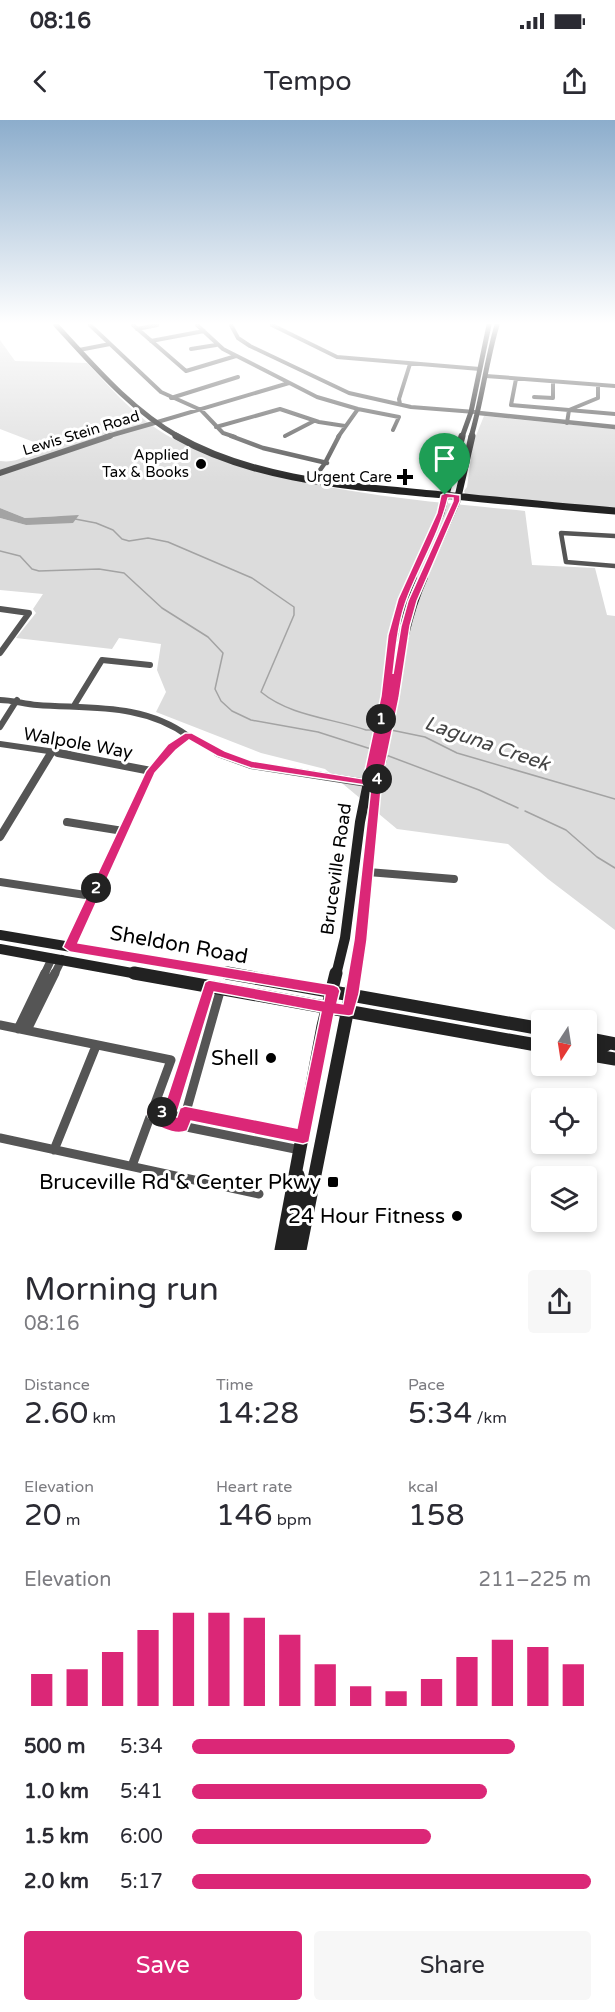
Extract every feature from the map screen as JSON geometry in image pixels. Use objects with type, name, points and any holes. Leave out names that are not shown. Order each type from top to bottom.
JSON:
[{"type":"main road","points":[[107,378],[154,423],[182,440],[226,458],[313,480],[381,493],[615,512]]},
{"type":"main road","name":"Bruceville Road","points":[[385,723],[393,635],[402,599],[441,513],[464,429],[471,412],[478,378]]},
{"type":"main road","points":[[483,378],[484,387]]},
{"type":"main road","name":"Bruceville Road","points":[[300,1250],[352,994],[368,872],[375,770],[385,723],[413,601],[457,499],[486,378]]},
{"type":"main road","points":[[457,499],[615,516]]},
{"type":"main road","name":"Bruceville Road","points":[[281,1250],[328,1007],[334,991],[345,938],[367,783],[375,770]]},
{"type":"main road","name":"Sheldon Road","points":[[0,935],[352,994],[531,1027]]},
{"type":"main road","name":"Sheldon Road","points":[[0,949],[531,1044]]},
{"type":"main road","points":[[597,1041],[615,1045]]},
{"type":"main road","points":[[597,1046],[615,1045]]},
{"type":"main road","points":[[597,1056],[615,1059]]},
{"type":"main road","points":[[291,1250],[301,1190],[297,1168]]},
{"type":"street","points":[[146,378],[171,398],[201,410],[216,427],[226,434],[253,445],[327,463]]},
{"type":"street","points":[[171,398],[236,378]]},
{"type":"street","points":[[279,378],[317,397],[358,409],[399,417],[393,430]]},
{"type":"street","points":[[314,378],[349,393],[400,404],[615,427]]},
{"type":"street","points":[[400,404],[399,399],[406,378]]},
{"type":"street","points":[[501,378],[615,386]]},
{"type":"street","points":[[516,379],[511,405],[615,414]]},
{"type":"street","points":[[534,397],[553,398],[553,382]]},
{"type":"street","points":[[154,423],[289,383]]},
{"type":"street","points":[[569,410],[598,398],[598,385]]},
{"type":"street","points":[[216,427],[280,409],[314,421],[345,426]]},
{"type":"street","points":[[313,480],[327,463],[349,418],[358,409]]},
{"type":"street","points":[[567,423],[569,410]]},
{"type":"street","points":[[285,436],[314,421]]},
{"type":"street","name":"Lewis Stein Road","points":[[0,472],[63,450],[154,423]]},
{"type":"street","points":[[615,536],[561,533],[566,562],[615,566]]},
{"type":"street","points":[[0,609],[29,613],[0,653]]},
{"type":"street","points":[[75,704],[102,660],[150,665]]},
{"type":"street","name":"Walpole Way","points":[[0,700],[17,700],[31,705],[75,704],[154,716],[172,723],[188,736],[221,754],[251,765],[367,783]]},
{"type":"street","points":[[0,727],[17,700]]},
{"type":"street","points":[[70,947],[151,771],[167,752],[188,736]]},
{"type":"street","name":"Walpole Way","points":[[0,744],[151,771]]},
{"type":"street","points":[[0,837],[51,752]]},
{"type":"street","points":[[67,822],[123,831]]},
{"type":"street","points":[[368,872],[454,879]]},
{"type":"street","points":[[0,882],[92,896]]},
{"type":"street","points":[[23,1029],[57,958]]},
{"type":"street","points":[[167,1123],[215,987]]},
{"type":"street","points":[[182,1126],[215,987]]},
{"type":"street","points":[[0,1025],[171,1060],[132,1166]]},
{"type":"street","points":[[54,1150],[96,1046]]},
{"type":"street","points":[[153,1113],[170,1110],[185,1113],[302,1143]]},
{"type":"street","points":[[153,1113],[167,1123],[302,1143]]},
{"type":"street","points":[[0,1138],[259,1194]]},
{"type":"shaded area","points":[[0,378],[101,378],[147,422],[174,439],[201,451],[264,472],[338,489],[525,511],[532,565],[595,568],[607,615],[615,616],[615,930],[548,879],[508,844],[397,829],[325,769],[261,753],[156,712],[166,692],[157,670],[161,644],[119,638],[112,649],[16,638],[36,613],[33,609],[43,594],[0,590],[0,518],[26,525],[60,516],[25,518],[0,508],[0,461],[22,458],[39,444],[0,429]]},
{"type":"shaded area","points":[[484,416],[615,429],[615,509],[466,495],[464,491],[467,487],[473,443]]},
{"type":"shaded area","points":[[0,508],[25,518],[79,515],[73,523],[26,525],[0,518]]},
{"type":"waterway","name":"Laguna Creek","points":[[75,519],[96,523],[113,530],[122,539],[129,541],[148,538],[168,542],[252,578],[294,607],[294,615],[261,692],[272,700],[298,711],[366,730],[374,730]]},
{"type":"waterway","name":"Laguna Creek","points":[[0,551],[20,556],[32,569],[39,571],[99,569],[124,573],[162,608],[208,637],[223,653],[215,689],[221,701],[232,711],[251,720],[318,732],[371,749]]},
{"type":"waterway","name":"Laguna Creek","points":[[391,730],[425,737],[457,753],[615,799]]},
{"type":"waterway","name":"Laguna Creek","points":[[386,755],[479,790],[518,808]]},
{"type":"waterway","name":"Laguna Creek","points":[[525,811],[566,830],[597,857],[615,868]]},
{"type":"place","name":"Applied Tax & Books","points":[[201,464]]},
{"type":"place","name":"Urgent Care","points":[[405,477]]},
{"type":"place","name":"Shell","points":[[271,1058]]},
{"type":"place","name":"Bruceville Rd & Center Pkwy","points":[[333,1182]]},
{"type":"place","name":"24 Hour Fitness","points":[[457,1216]]},
{"type":"route","points":[[445,495],[441,513],[402,599],[393,635],[381,723],[367,783],[251,765],[221,754],[188,736],[172,747],[151,771],[92,896],[70,947],[334,991],[328,1007],[209,986],[170,1110],[153,1113],[167,1123],[182,1126],[185,1113],[303,1137],[328,1007],[349,1010],[360,940],[377,780],[406,626],[413,601],[457,501],[457,496],[445,495]]}]
